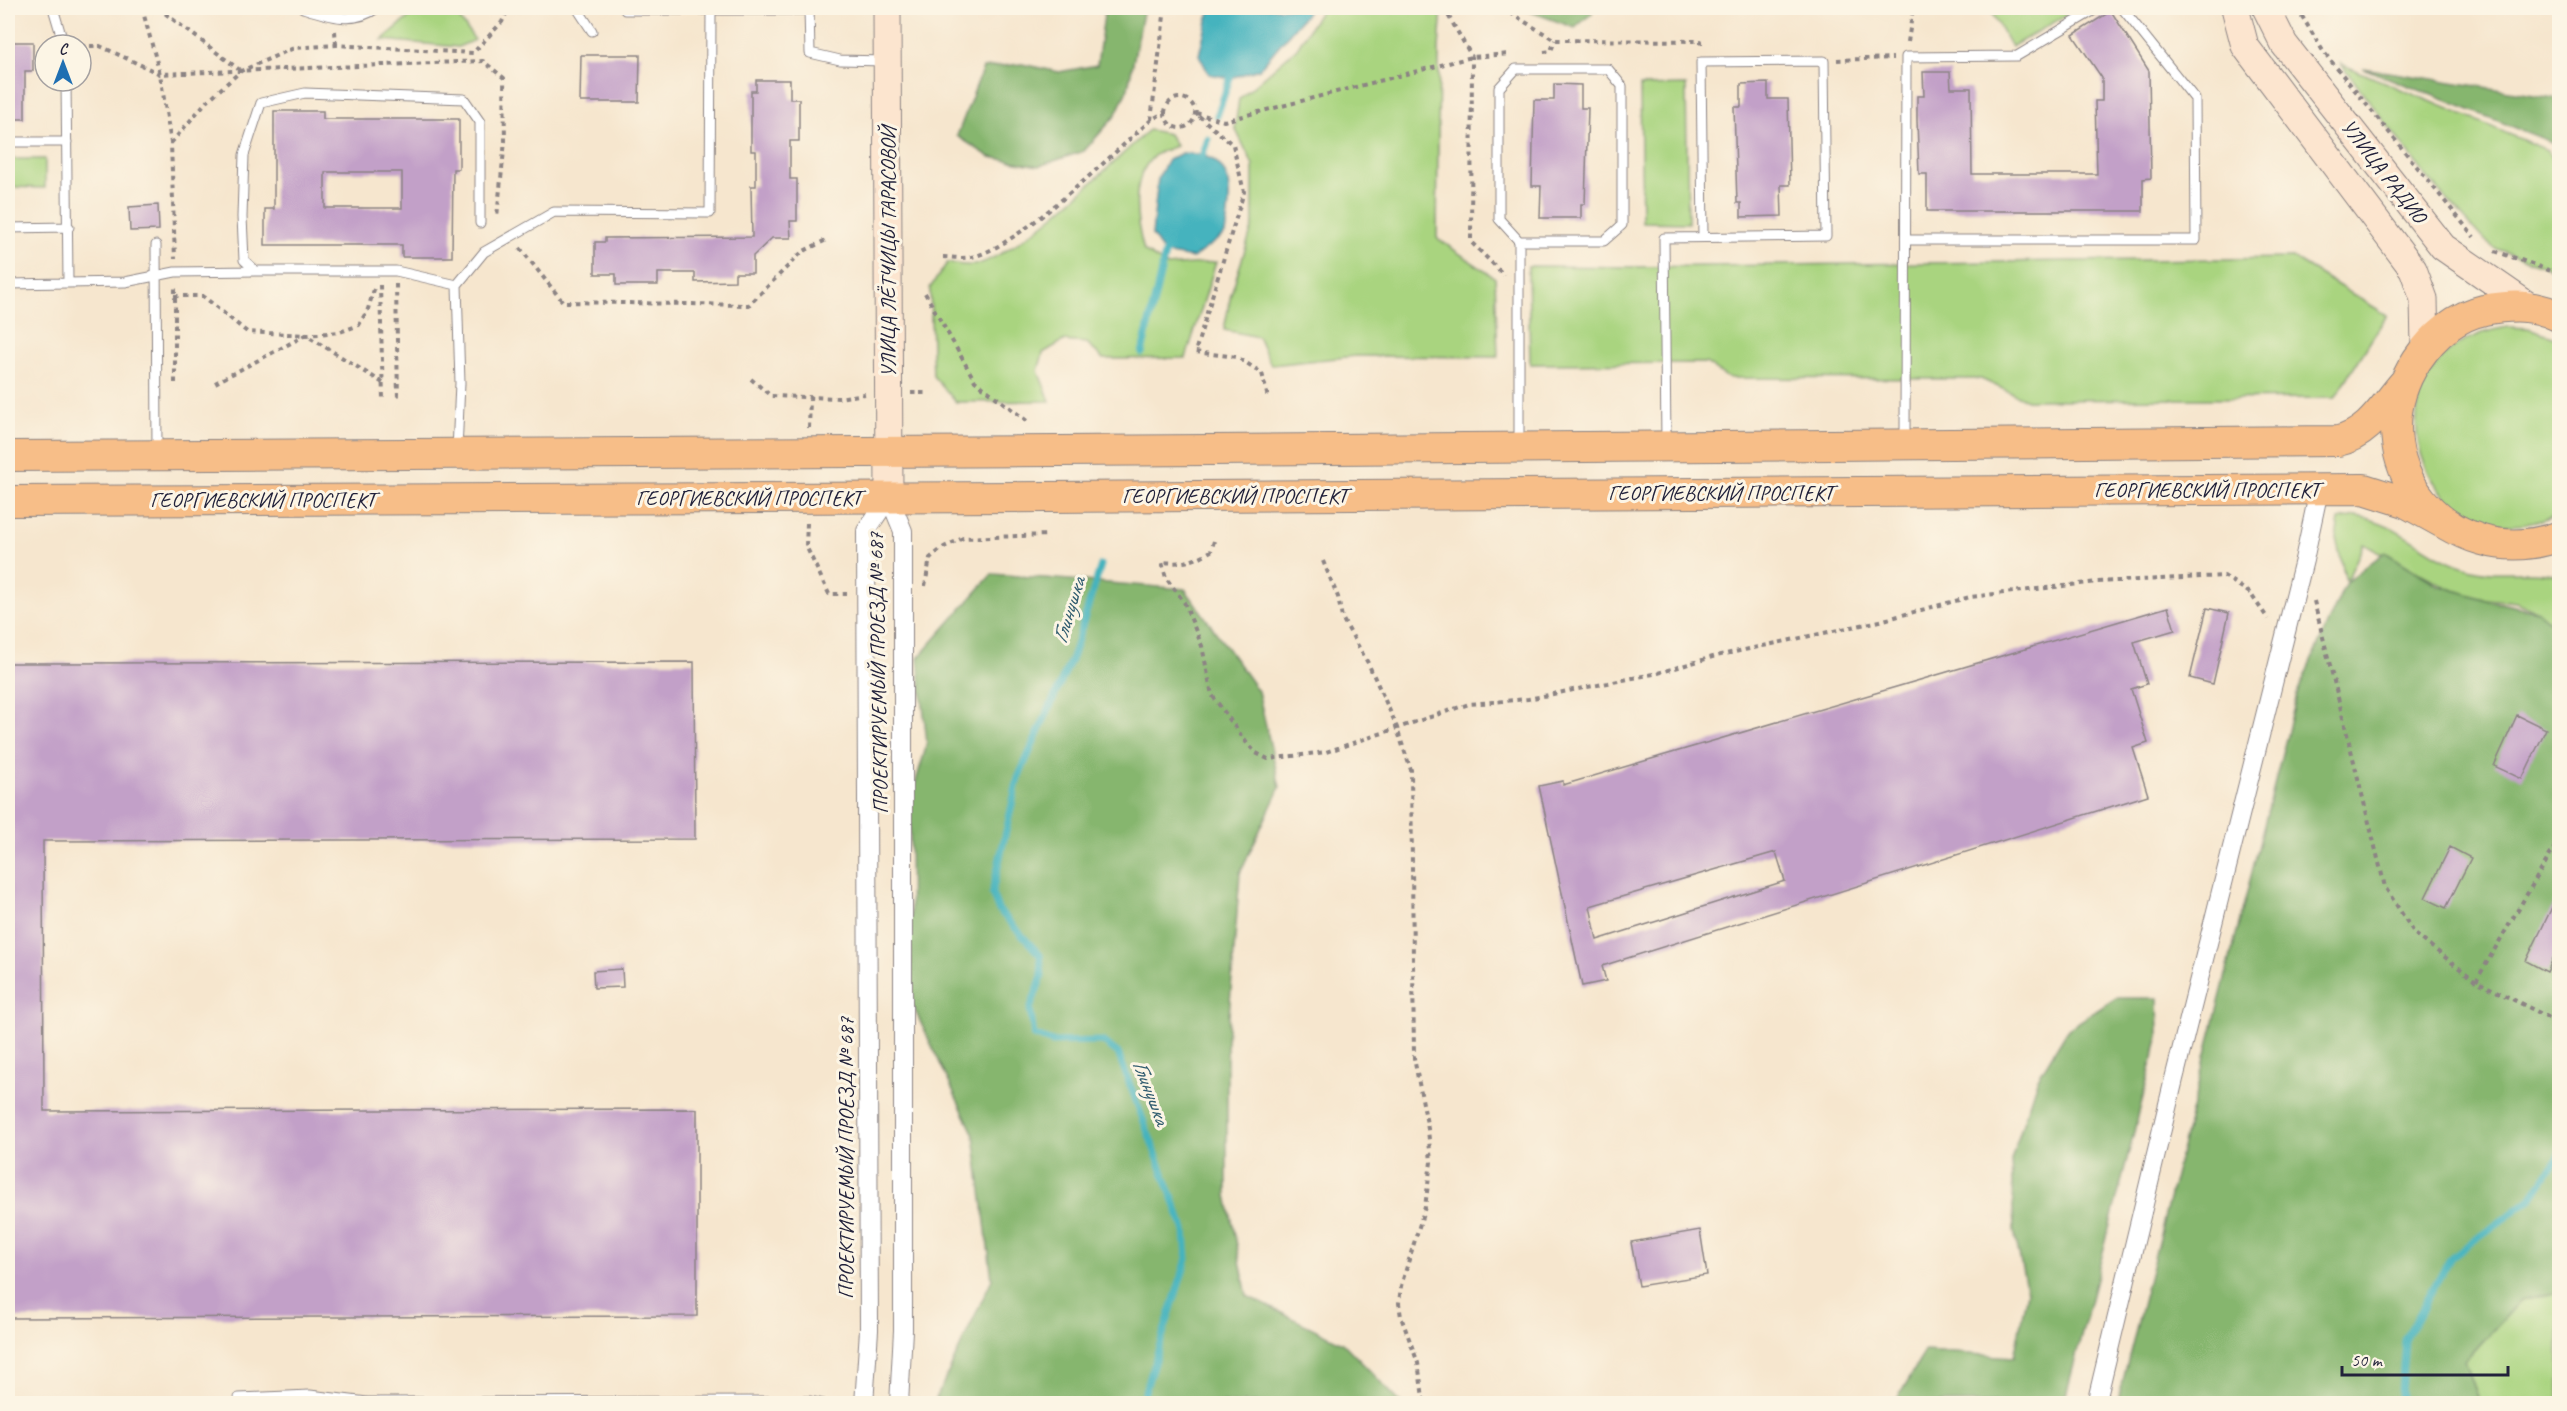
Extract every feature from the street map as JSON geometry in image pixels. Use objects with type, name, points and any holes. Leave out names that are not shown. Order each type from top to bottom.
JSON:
[{"type":"main road","name":"УЛИЦА ЛЁТЧИЦЫ ТАРАСОВОЙ","points":[[887,8],[889,497]]},
{"type":"main road","points":[[2235,8],[2245,46],[2414,268],[2424,299],[2425,348]]},
{"type":"main road","name":"УЛИЦА РАДИО","points":[[2266,8],[2284,44],[2443,247],[2530,307]]},
{"type":"main road","points":[[8,456],[2338,441],[2358,435],[2368,428],[2403,384],[2425,348],[2441,331],[2462,318],[2497,308],[2530,307],[2559,317]]},
{"type":"main road","points":[[2403,384],[2395,416],[2394,434],[2399,458],[2407,479],[2420,499],[2435,515],[2454,529],[2499,544],[2555,540]]},
{"type":"main road","name":"ГЕОРГИЕВСКИЙ ПРОСПЕКТ","points":[[8,501],[2319,490],[2376,491],[2405,502],[2454,529]]},
{"type":"street","points":[[2096,1404],[2171,1090],[2284,642],[2319,490]]},
{"type":"street","name":"ПРОЕКТИРУЕМЫЙ ПРОЕЗД № 687","points":[[864,1404],[869,1330],[866,531],[889,497]]},
{"type":"street","name":"ПРОЕКТИРУЕМЫЙ ПРОЕЗД № 687","points":[[889,497],[903,531],[903,1330],[899,1404]]},
{"type":"lane","points":[[53,8],[60,33]]},
{"type":"lane","points":[[303,8],[335,18],[366,16],[377,8]]},
{"type":"lane","points":[[578,8],[592,32]]},
{"type":"lane","points":[[625,8],[625,10],[809,9],[810,52],[840,60],[887,61]]},
{"type":"lane","points":[[1905,444],[1906,57],[2017,56],[2098,8]]},
{"type":"lane","points":[[1906,240],[2196,240],[2195,99],[2122,8]]},
{"type":"lane","points":[[457,454],[460,383],[457,285],[484,252],[554,212],[710,213],[711,10]]},
{"type":"lane","points":[[1666,446],[1664,238],[1826,236],[1824,61],[1701,62],[1703,237]]},
{"type":"lane","points":[[1519,241],[1604,241],[1622,225],[1622,87],[1608,69],[1516,69],[1499,88],[1499,219],[1519,241],[1519,448]]},
{"type":"lane","points":[[66,93],[68,283]]},
{"type":"lane","points":[[256,272],[244,260],[242,217],[244,155],[261,104],[305,93],[464,99],[480,122],[480,223]]},
{"type":"lane","points":[[8,142],[67,142]]},
{"type":"lane","points":[[8,228],[69,227]]},
{"type":"lane","points":[[156,245],[157,455]]},
{"type":"lane","points":[[8,284],[125,282],[175,272],[396,272],[457,285]]},
{"type":"lane","points":[[239,1404],[239,1398],[310,1395],[367,1402],[809,1401],[823,1404]]},
{"type":"path","points":[[142,8],[160,74],[171,143],[176,296],[175,383]]},
{"type":"path","points":[[158,8],[241,71]]},
{"type":"path","points":[[171,143],[207,101],[241,71],[294,48],[336,45],[473,52],[502,22],[509,8]]},
{"type":"path","points":[[1151,120],[1165,8]]},
{"type":"path","points":[[1444,8],[1472,57],[1471,242],[1519,291]]},
{"type":"path","points":[[1502,8],[1555,40],[1701,41],[1701,62]]},
{"type":"path","points":[[1824,61],[1906,57],[1913,8]]},
{"type":"path","points":[[2297,8],[2323,51],[2477,240]]},
{"type":"path","points":[[1196,113],[1224,121],[1472,57]]},
{"type":"path","points":[[1196,113],[1193,121],[1179,128],[1167,119],[1165,112],[1168,104],[1181,97],[1189,100],[1196,113],[1233,145],[1244,192],[1195,352],[1237,357],[1262,373],[1268,398]]},
{"type":"path","points":[[943,257],[971,257],[1002,243],[1032,224],[1151,120],[1165,112]]},
{"type":"path","points":[[511,237],[563,302],[749,305],[802,252],[826,240]]},
{"type":"path","points":[[2485,245],[2493,251],[2559,274]]},
{"type":"path","points":[[156,300],[176,296],[203,296],[247,332],[306,335],[339,332],[359,325],[368,309],[380,272]]},
{"type":"path","points":[[380,272],[383,400]]},
{"type":"path","points":[[925,293],[975,381],[1027,421]]},
{"type":"path","points":[[395,306],[398,400]]},
{"type":"path","points":[[215,383],[306,335]]},
{"type":"path","points":[[306,335],[383,383]]},
{"type":"path","points":[[751,379],[771,396],[839,398],[861,394],[928,393]]},
{"type":"path","points":[[1214,541],[1211,551],[1186,564],[1162,562],[1166,578],[1184,602],[1202,646],[1212,695],[1251,747],[1268,759],[1326,752],[1469,704],[1528,699],[1658,673],[1716,656],[1880,621],[1970,597],[2097,582],[2224,576],[2250,593],[2284,642]]},
{"type":"path","points":[[2304,560],[2385,887],[2415,934],[2476,981],[2559,1023]]},
{"type":"path","points":[[1323,561],[1338,597],[1342,618],[1368,663],[1411,770],[1414,1058],[1428,1129],[1431,1162],[1425,1207],[1401,1286],[1400,1303],[1401,1317],[1418,1363],[1424,1404]]},
{"type":"path","points":[[2476,981],[2559,838]]},
{"type":"green space","points":[[420,8],[452,8],[475,40],[458,47],[382,40]]},
{"type":"green space","points":[[1105,8],[1144,8],[1128,88],[1115,116],[1084,151],[1039,166],[990,157],[957,136],[983,68],[1022,64],[1059,72],[1097,65]]},
{"type":"green space","points":[[1322,8],[1442,8],[1439,48],[1437,238],[1495,278],[1498,357],[1356,356],[1271,365],[1258,337],[1224,330],[1231,294],[1253,225],[1253,165],[1235,128],[1239,99],[1297,48]]},
{"type":"green space","points":[[1520,8],[1592,8],[1592,13],[1575,28]]},
{"type":"green space","points":[[1989,8],[2079,8],[2011,47]]},
{"type":"green space","points":[[2341,64],[2547,150],[2559,166],[2559,271],[2497,249],[2482,238],[2426,176]]},
{"type":"green space","points":[[2363,68],[2559,99],[2559,145]]},
{"type":"green space","points":[[1686,85],[1688,223],[1642,222],[1640,86]]},
{"type":"green space","points":[[1149,130],[1169,134],[1176,146],[1154,156],[1146,165],[1141,176],[1137,214],[1144,251],[1167,266],[1216,262],[1186,358],[1103,359],[1087,343],[1063,341],[1043,353],[1038,371],[1050,401],[956,402],[933,376],[930,288],[947,263],[979,264],[1021,240],[1067,204]]},
{"type":"green space","points":[[8,159],[45,159],[45,188],[8,187]]},
{"type":"green space","points":[[2293,258],[2387,315],[2335,398],[2027,400],[1981,379],[1728,378],[1706,363],[1530,364],[1528,266],[1636,267]]},
{"type":"green space","points":[[2508,327],[2528,328],[2559,338],[2559,514],[2510,525],[2469,515],[2439,489],[2421,454],[2417,414],[2429,376],[2459,345]]},
{"type":"green space","points":[[2355,516],[2387,526],[2440,557],[2472,569],[2494,572],[2538,572],[2559,576],[2559,630],[2538,611],[2516,602],[2466,597],[2364,544],[2346,582],[2336,538],[2339,520]]},
{"type":"green space","points":[[2385,552],[2438,585],[2490,601],[2538,611],[2560,630],[2559,1292],[2520,1300],[2465,1361],[2480,1403],[2117,1404],[2298,691],[2346,582]]},
{"type":"green space","points":[[992,574],[1185,589],[1258,691],[1280,787],[1240,873],[1227,1042],[1227,1195],[1247,1296],[1343,1343],[1401,1403],[934,1403],[992,1279],[974,1135],[911,1002],[910,801],[927,744],[918,658]]},
{"type":"green space","points":[[2116,998],[2158,998],[2159,1035],[2064,1403],[1897,1403],[1896,1401],[1925,1351],[2014,1357],[2027,1292],[2014,1231],[2011,1160],[2037,1080],[2068,1029]]},
{"type":"green space","points":[[2559,1292],[2559,1403],[2480,1403],[2465,1361],[2520,1300]]},
{"type":"water","points":[[1210,8],[1309,8],[1259,69],[1231,78],[1209,74],[1199,55]]},
{"type":"water","points":[[1182,153],[1200,155],[1213,160],[1222,168],[1229,190],[1225,234],[1193,258],[1164,253],[1152,235],[1158,178],[1168,160]]},
{"type":"building","points":[[2111,11],[2149,71],[2151,178],[2143,179],[2143,211],[1927,211],[1927,174],[1919,174],[1917,120],[1917,96],[1924,96],[1923,72],[1950,72],[1951,88],[1971,88],[1972,174],[2097,174],[2095,101],[2102,101],[2102,78],[2073,35]]},
{"type":"building","points":[[8,42],[33,42],[33,71],[25,71],[25,119],[8,119]]},
{"type":"building","points":[[581,55],[640,55],[639,102],[580,102]]},
{"type":"building","points":[[756,80],[790,80],[790,99],[799,99],[799,141],[790,141],[790,179],[797,179],[797,221],[790,221],[791,238],[772,238],[753,256],[753,273],[735,273],[735,281],[695,282],[695,273],[658,273],[658,285],[616,285],[616,274],[595,274],[595,242],[605,242],[605,238],[752,237],[751,186],[756,186],[756,151],[751,151],[751,91],[756,91]]},
{"type":"building","points":[[1768,83],[1768,99],[1788,99],[1790,185],[1781,185],[1782,216],[1741,217],[1741,203],[1737,203],[1734,107],[1741,107],[1741,84]]},
{"type":"building","points":[[1554,84],[1581,85],[1581,108],[1588,108],[1585,204],[1581,204],[1581,218],[1540,218],[1541,186],[1532,186],[1534,100],[1554,100]]},
{"type":"building","points":[[274,111],[323,111],[323,119],[459,119],[459,169],[453,169],[452,257],[402,257],[402,245],[265,245],[265,209],[274,209]],"holes":[[[325,172],[402,172],[402,208],[325,208]]]},
{"type":"building","points":[[158,205],[159,230],[130,231],[129,207]]},
{"type":"building","points":[[2168,607],[2175,630],[2134,642],[2147,684],[2131,689],[2148,743],[2133,748],[2148,795],[1602,966],[1606,981],[1582,986],[1539,786],[1563,781],[1563,785]],"holes":[[[1776,852],[1785,881],[1597,940],[1590,906]]]},
{"type":"building","points":[[2207,608],[2229,613],[2213,684],[2190,678]]},
{"type":"building","points":[[694,662],[695,839],[43,841],[44,1111],[697,1109],[697,1316],[8,1318],[8,663]]},
{"type":"building","points":[[2517,715],[2546,729],[2522,779],[2494,766]]},
{"type":"building","points":[[2450,847],[2471,858],[2446,908],[2425,898]]},
{"type":"building","points":[[2559,893],[2559,946],[2547,972],[2526,961]]},
{"type":"building","points":[[622,969],[623,987],[594,988],[593,971]]},
{"type":"building","points":[[1700,1230],[1707,1275],[1639,1286],[1631,1242]]},
{"type":"waterway","name":"Глинушка","points":[[1217,116],[1233,69]]},
{"type":"waterway","name":"Глинушка","points":[[1201,159],[1208,139]]},
{"type":"waterway","name":"Глинушка","points":[[1142,353],[1167,245]]},
{"type":"waterway","name":"Глинушка","points":[[1101,565],[1073,655],[1018,778],[992,893],[998,909],[1040,955],[1042,976],[1030,1009],[1034,1035],[1052,1042],[1102,1041],[1118,1053],[1185,1231],[1187,1259],[1141,1404]]},
{"type":"waterway","points":[[2400,1404],[2405,1340],[2451,1257],[2530,1200],[2560,1154]]}]
